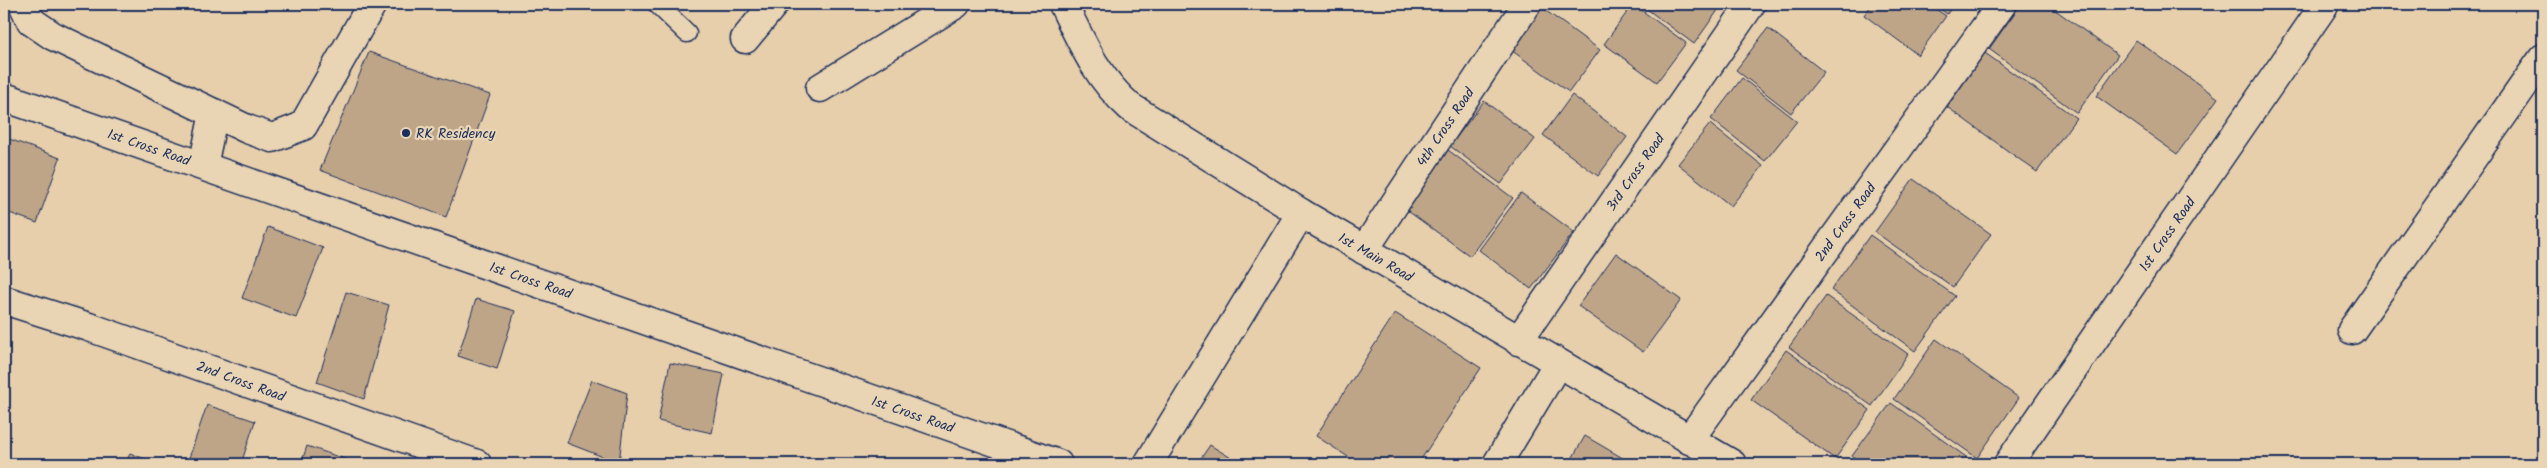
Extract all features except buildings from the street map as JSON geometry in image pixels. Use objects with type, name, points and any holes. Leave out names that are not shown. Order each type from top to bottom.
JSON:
[{"type":"street","points":[[23,4],[32,21],[52,36],[247,129],[272,138],[303,126],[372,4]]},
{"type":"street","points":[[745,39],[774,4]]},
{"type":"street","points":[[820,88],[956,4]]},
{"type":"street","name":"1st Main Road","points":[[1063,4],[1100,76],[1130,108],[1301,213],[1732,464]]},
{"type":"street","name":"4th Cross Road","points":[[1364,250],[1527,4]]},
{"type":"street","name":"3rd Cross Road","points":[[1518,341],[1751,4]]},
{"type":"street","name":"2nd Cross Road","points":[[1689,440],[2002,4]]},
{"type":"street","name":"1st Cross Road","points":[[2008,464],[2325,4]]},
{"type":"street","points":[[2352,330],[2543,58]]},
{"type":"street","name":"1st Cross Road","points":[[4,97],[1058,464]]},
{"type":"street","points":[[203,166],[214,113]]},
{"type":"street","points":[[1148,464],[1301,213]]},
{"type":"street","name":"2nd Cross Road","points":[[4,300],[89,327],[477,464]]},
{"type":"street","points":[[1497,464],[1558,363]]},
{"type":"lane","points":[[657,4],[687,33]]},
{"type":"place","name":"RK Residency","points":[[406,133]]}]
